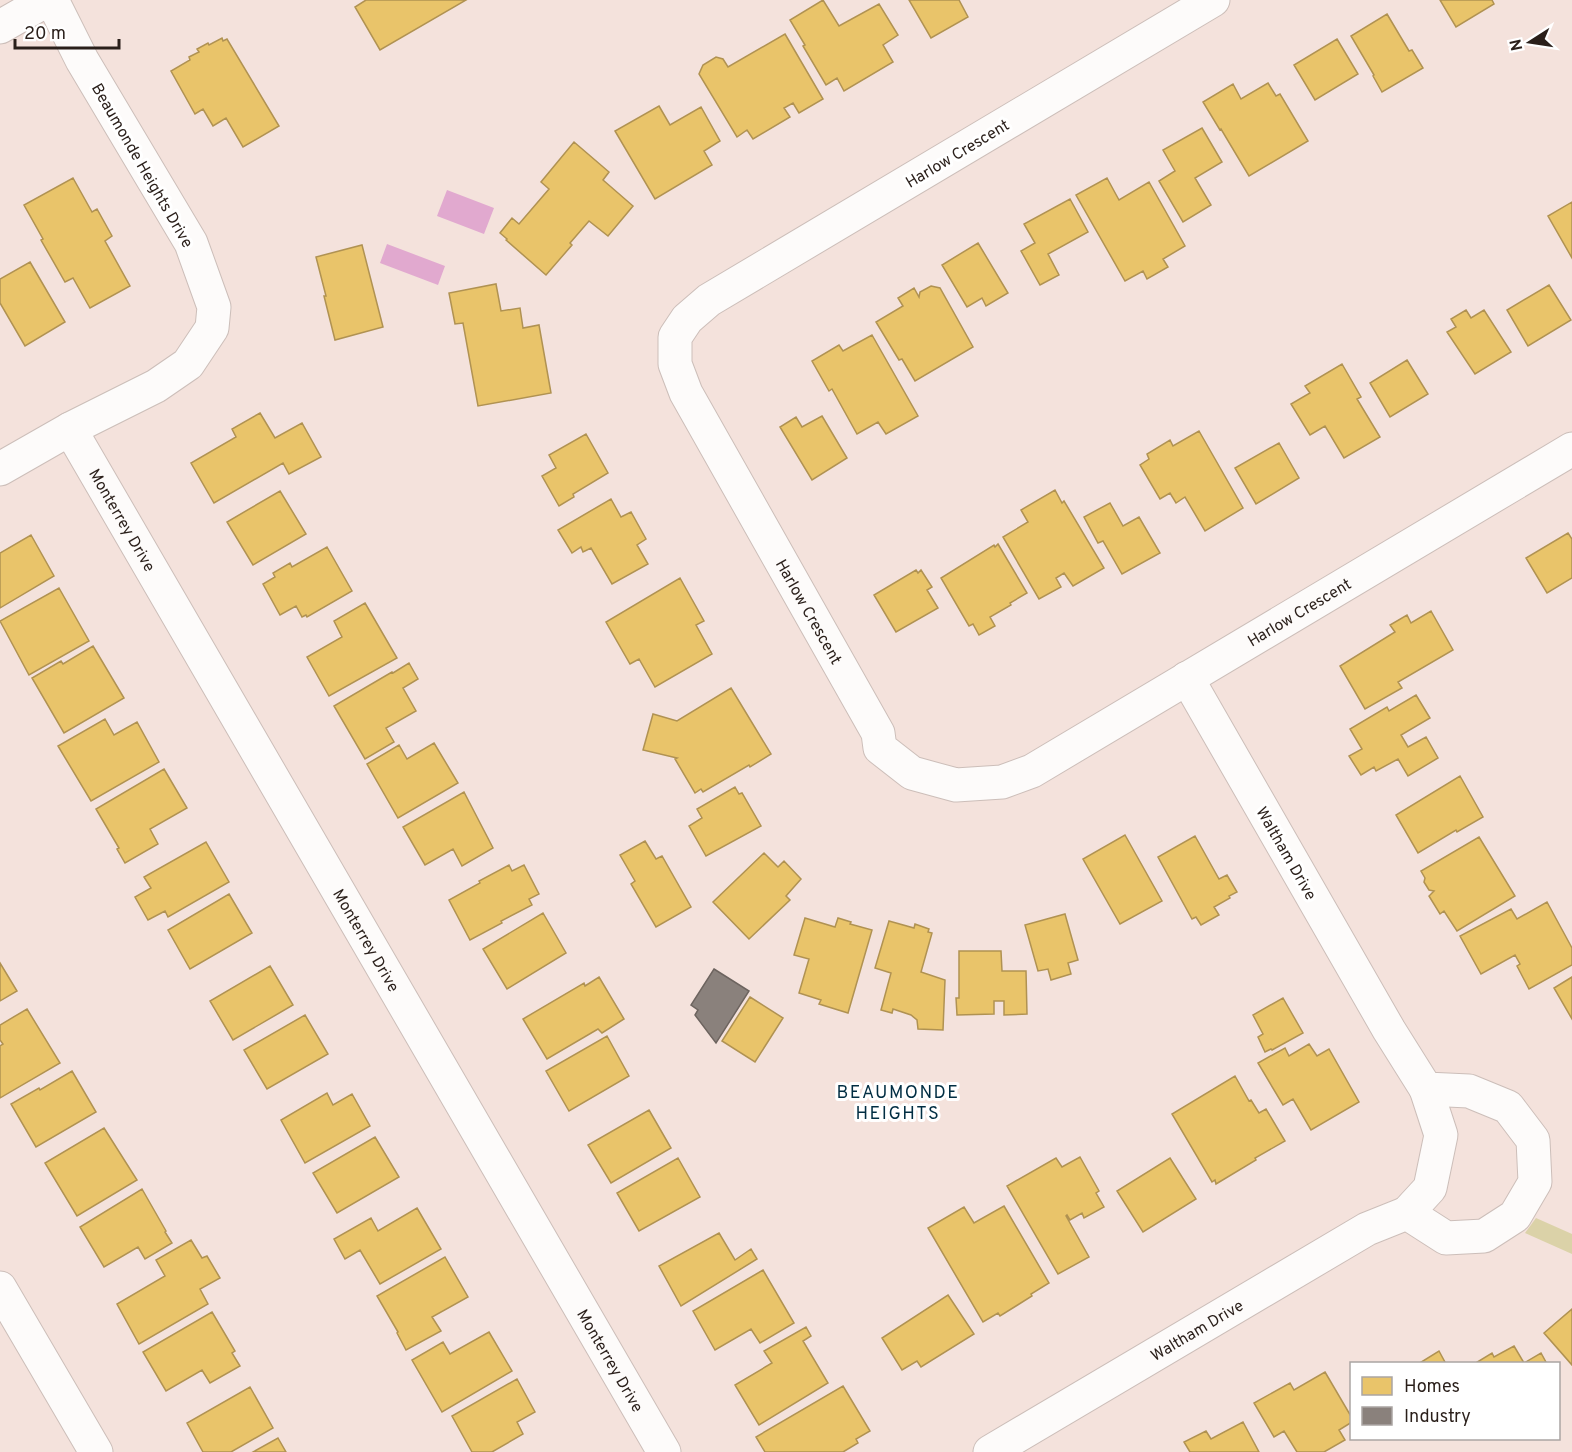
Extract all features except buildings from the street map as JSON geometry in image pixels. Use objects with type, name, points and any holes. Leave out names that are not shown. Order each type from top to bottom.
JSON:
[{"type":"street","points":[[0,27],[47,0]]},
{"type":"street","name":"Beaumonde Heights Drive","points":[[0,470],[70,429],[156,386],[188,364],[212,328],[214,307],[191,243],[82,60],[52,0]]},
{"type":"street","name":"Harlow Crescent","points":[[1213,0],[709,300],[687,320],[675,337],[675,364],[686,393],[878,733],[880,748],[912,773],[956,785],[1002,782],[1032,771],[1572,449]]},
{"type":"street","name":"Monterrey Drive","points":[[70,429],[664,1452]]},
{"type":"street","name":"Waltham Drive","points":[[990,1452],[1367,1229],[1407,1213],[1430,1188],[1441,1135],[1426,1089],[1389,1030],[1187,678]]},
{"type":"street","points":[[1407,1213],[1446,1238],[1484,1236],[1515,1216],[1535,1182],[1533,1140],[1508,1107],[1469,1091],[1426,1089]]},
{"type":"street","points":[[0,1288],[96,1452]]},
{"type":"shaded area","points":[[447,190],[494,208],[484,234],[437,216]]},
{"type":"shaded area","points":[[387,244],[445,266],[438,285],[380,263]]},
{"type":"shaded area","points":[[1536,1218],[1572,1234],[1572,1254],[1525,1233]]},
{"type":"district","name":"BEAUMONDE HEIGHTS","points":[[898,1102]]}]
